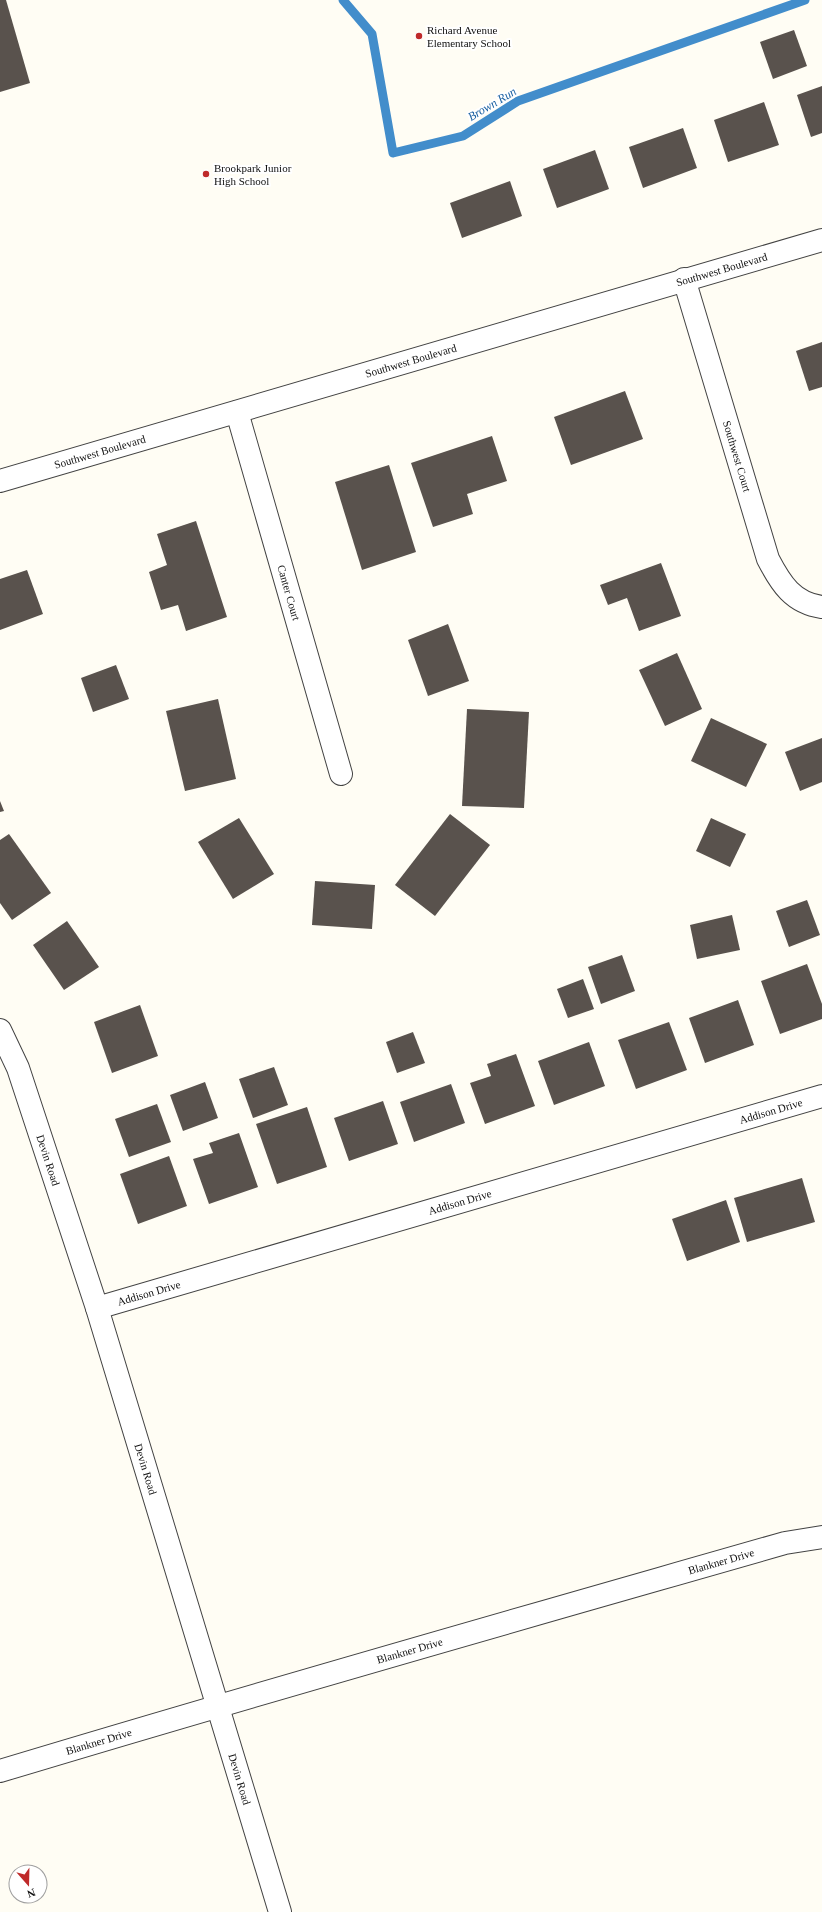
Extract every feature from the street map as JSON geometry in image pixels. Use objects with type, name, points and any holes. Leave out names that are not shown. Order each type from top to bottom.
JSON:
[{"type":"street","name":"Southwest Boulevard","points":[[0,481],[684,279],[822,240]]},
{"type":"street","name":"Southwest Court","points":[[684,279],[768,559],[781,583],[804,603],[822,608]]},
{"type":"street","name":"Canter Court","points":[[237,412],[341,774]]},
{"type":"street","name":"Devin Road","points":[[0,1030],[18,1068],[97,1308],[280,1912]]},
{"type":"street","name":"Addison Drive","points":[[97,1308],[822,1096]]},
{"type":"street","name":"Blankner Drive","points":[[0,1771],[218,1705],[342,1671],[785,1543],[822,1537]]},
{"type":"building","points":[[0,0],[6,0],[30,83],[0,92]]},
{"type":"building","points":[[794,30],[807,66],[773,79],[760,42]]},
{"type":"building","points":[[822,86],[822,133],[811,137],[797,95]]},
{"type":"building","points":[[764,102],[779,145],[728,162],[714,120]]},
{"type":"building","points":[[683,128],[697,168],[643,188],[629,147]]},
{"type":"building","points":[[595,150],[609,189],[557,208],[543,169]]},
{"type":"building","points":[[510,181],[522,216],[462,238],[450,203]]},
{"type":"building","points":[[822,342],[822,387],[809,391],[796,351]]},
{"type":"building","points":[[625,391],[643,439],[571,465],[554,417]]},
{"type":"building","points":[[492,436],[507,481],[467,494],[473,514],[433,527],[411,463]]},
{"type":"building","points":[[389,465],[416,552],[362,570],[335,482]]},
{"type":"building","points":[[196,521],[227,617],[186,631],[178,605],[161,610],[149,572],[167,565],[157,534]]},
{"type":"building","points":[[661,563],[681,616],[639,631],[627,598],[608,605],[600,585]]},
{"type":"building","points":[[27,570],[43,614],[0,630],[0,579]]},
{"type":"building","points":[[448,624],[469,681],[428,696],[408,640]]},
{"type":"building","points":[[677,653],[702,709],[665,726],[639,670]]},
{"type":"building","points":[[116,665],[129,699],[93,712],[81,678]]},
{"type":"building","points":[[218,699],[236,779],[185,791],[166,711]]},
{"type":"building","points":[[467,709],[529,712],[524,808],[462,806]]},
{"type":"building","points":[[711,718],[767,744],[746,787],[691,761]]},
{"type":"building","points":[[822,738],[822,782],[800,791],[785,752]]},
{"type":"building","points":[[0,801],[4,811],[0,812]]},
{"type":"building","points":[[450,814],[490,845],[435,916],[395,885]]},
{"type":"building","points":[[239,818],[274,874],[233,899],[198,842]]},
{"type":"building","points":[[711,818],[746,834],[730,867],[696,851]]},
{"type":"building","points":[[9,834],[51,893],[12,920],[0,903],[0,840]]},
{"type":"building","points":[[315,881],[375,885],[372,929],[312,925]]},
{"type":"building","points":[[807,900],[820,935],[789,947],[776,911]]},
{"type":"building","points":[[732,915],[740,950],[697,959],[690,925]]},
{"type":"building","points":[[67,921],[99,967],[64,990],[33,945]]},
{"type":"building","points":[[622,955],[635,991],[601,1004],[588,967]]},
{"type":"building","points":[[807,964],[822,1004],[822,1019],[780,1034],[761,981]]},
{"type":"building","points":[[583,979],[594,1009],[568,1018],[557,989]]},
{"type":"building","points":[[738,1000],[754,1045],[705,1063],[689,1018]]},
{"type":"building","points":[[140,1005],[158,1056],[112,1073],[94,1022]]},
{"type":"building","points":[[669,1022],[687,1070],[636,1089],[618,1040]]},
{"type":"building","points":[[413,1032],[425,1063],[397,1073],[386,1042]]},
{"type":"building","points":[[589,1042],[605,1086],[554,1105],[538,1061]]},
{"type":"building","points":[[516,1054],[535,1106],[485,1124],[470,1083],[491,1076],[487,1064]]},
{"type":"building","points":[[274,1067],[288,1105],[253,1118],[239,1079]]},
{"type":"building","points":[[205,1082],[218,1118],[183,1131],[170,1095]]},
{"type":"building","points":[[451,1084],[465,1123],[414,1142],[400,1102]]},
{"type":"building","points":[[383,1101],[398,1144],[349,1161],[334,1118]]},
{"type":"building","points":[[157,1104],[171,1142],[129,1157],[115,1119]]},
{"type":"building","points":[[307,1107],[327,1167],[277,1184],[256,1124]]},
{"type":"building","points":[[239,1133],[258,1187],[209,1204],[193,1159],[213,1153],[209,1143]]},
{"type":"building","points":[[169,1156],[187,1206],[138,1224],[120,1174]]},
{"type":"building","points":[[802,1178],[815,1222],[747,1242],[734,1198]]},
{"type":"building","points":[[726,1200],[740,1242],[687,1261],[672,1219]]},
{"type":"waterway","name":"Brown Run","points":[[343,0],[372,34],[393,153],[463,136],[518,101],[805,0]]},
{"type":"place","name":"Richard Avenue Elementary School","points":[[419,36]]},
{"type":"place","name":"Brookpark Junior High School","points":[[206,174]]}]
